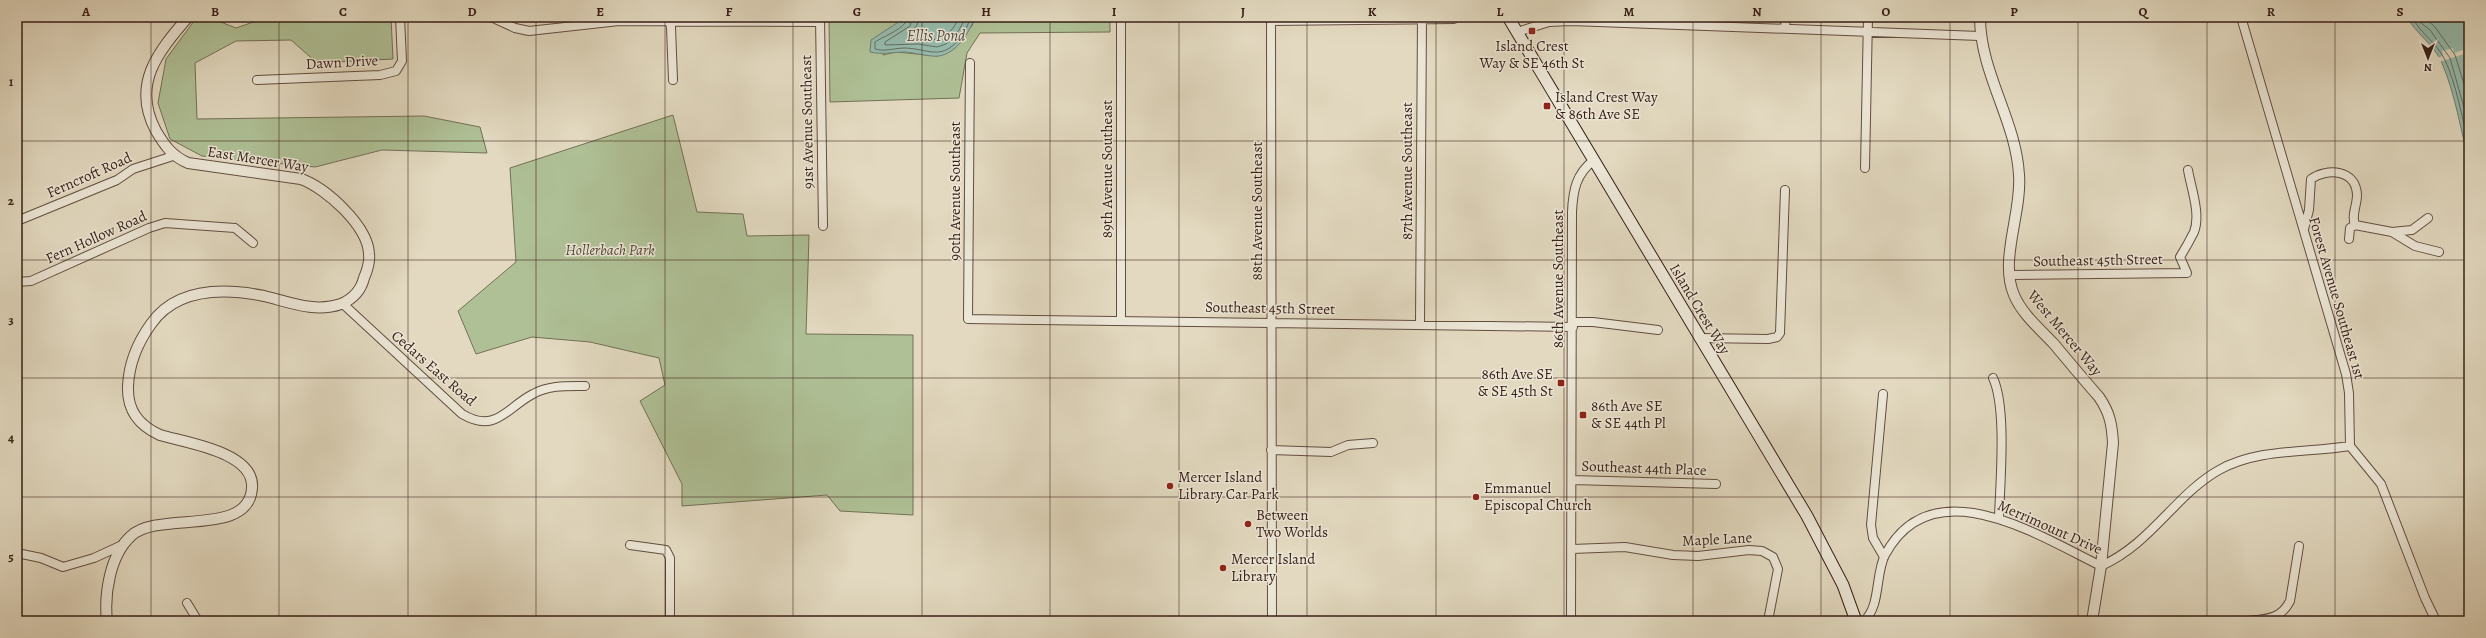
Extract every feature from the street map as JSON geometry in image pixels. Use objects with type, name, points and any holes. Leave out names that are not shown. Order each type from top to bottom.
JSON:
[{"type":"main road","name":"Island Crest Way","points":[[1508,17],[1826,550],[1843,585],[1856,621]]},
{"type":"street","points":[[173,156],[153,125],[147,108],[146,92],[148,76],[154,60],[188,17]]},
{"type":"street","name":"Dawn Drive","points":[[257,80],[380,75],[396,70],[402,61],[400,17]]},
{"type":"street","points":[[491,17],[515,28],[529,31],[590,23],[668,18],[820,20]]},
{"type":"street","name":"89th Avenue Southeast","points":[[1121,17],[1121,321]]},
{"type":"street","points":[[1785,28],[1786,17]]},
{"type":"street","points":[[1864,168],[1868,17]]},
{"type":"street","name":"West Mercer Way","points":[[1980,17],[1980,36],[1990,75],[2012,135],[2020,176],[2019,196],[2009,275],[2018,303],[2099,397],[2107,409],[2112,424],[2113,443],[2101,566],[2092,621]]},
{"type":"street","name":"Forest Avenue Southeast 1st","points":[[2241,17],[2346,374],[2349,393],[2350,446]]},
{"type":"street","points":[[668,18],[671,27],[673,80]]},
{"type":"street","name":"87th Avenue Southeast","points":[[1420,325],[1422,18]]},
{"type":"street","points":[[1271,19],[1454,19]]},
{"type":"street","name":"88th Avenue Southeast","points":[[1271,19],[1272,621]]},
{"type":"street","points":[[1517,32],[1549,22],[1571,19],[1674,20],[1785,28],[1980,36]]},
{"type":"street","name":"91st Avenue Southeast","points":[[820,20],[823,226]]},
{"type":"street","name":"90th Avenue Southeast","points":[[968,319],[970,63]]},
{"type":"street","name":"Ferncroft Road","points":[[17,221],[103,186],[124,176],[133,169],[173,156]]},
{"type":"street","name":"East Mercer Way","points":[[107,621],[106,612],[111,572],[120,546],[132,534],[146,527],[228,517],[239,511],[248,502],[252,494],[252,478],[249,470],[234,458],[160,435],[144,426],[135,416],[128,397],[130,371],[136,350],[155,318],[168,307],[185,297],[212,291],[233,291],[311,307],[329,307],[342,303],[357,293],[363,283],[370,254],[357,225],[323,190],[301,179],[194,164],[173,156]]},
{"type":"street","name":"86th Avenue Southeast","points":[[1571,621],[1573,194],[1584,168],[1594,160]]},
{"type":"street","name":"Southeast 45th Street","points":[[2009,275],[2187,273],[2180,257],[2194,231],[2195,220],[2194,203],[2188,170]]},
{"type":"street","points":[[2304,230],[2309,210],[2311,179],[2326,171],[2342,174],[2355,188],[2357,195],[2353,220],[2355,225]]},
{"type":"street","points":[[1699,338],[1768,339],[1777,337],[1780,333],[1785,190]]},
{"type":"street","points":[[2349,239],[2350,228],[2355,225],[2392,232],[2412,230],[2428,218]]},
{"type":"street","name":"Fern Hollow Road","points":[[17,282],[31,281],[149,228],[165,223],[236,228],[253,243]]},
{"type":"street","points":[[2392,232],[2415,246],[2439,252]]},
{"type":"street","name":"Cedars East Road","points":[[342,303],[462,414],[473,420],[498,419],[532,394],[550,387],[585,386]]},
{"type":"street","name":"Southeast 45th Street","points":[[968,319],[1420,325],[1573,325],[1593,322],[1658,330]]},
{"type":"street","points":[[1993,378],[1997,387],[2000,409],[1999,518]]},
{"type":"street","points":[[1883,394],[1871,525],[1873,538],[1884,557]]},
{"type":"street","points":[[1271,450],[1331,452],[1348,445],[1373,443]]},
{"type":"street","points":[[2350,446],[2381,484],[2425,598],[2436,621]]},
{"type":"street","name":"Merrimount Drive","points":[[1864,621],[1872,610],[1884,557],[1900,534],[1927,516],[1956,511],[1970,511],[1999,518],[2101,566],[2125,554],[2198,486],[2232,463],[2263,455],[2350,446]]},
{"type":"street","name":"Southeast 44th Place","points":[[1572,480],[1716,484]]},
{"type":"street","points":[[630,545],[666,550],[670,558],[670,621]]},
{"type":"street","points":[[17,553],[41,558],[63,567],[94,558],[120,546]]},
{"type":"street","points":[[2248,621],[2279,616],[2286,609],[2290,601],[2299,546]]},
{"type":"street","name":"Maple Lane","points":[[1572,549],[1625,547],[1673,555],[1698,556],[1749,550],[1762,551],[1773,558],[1778,569],[1768,621]]},
{"type":"street","points":[[187,603],[198,621]]},
{"type":"street","points":[[2092,621],[2171,621]]},
{"type":"green space","points":[[197,17],[208,17],[236,28],[268,17],[391,17],[393,59],[317,63],[291,40],[236,41],[195,63],[197,119],[424,116],[480,127],[487,153],[382,150],[315,167],[202,156],[170,139],[158,103],[166,59]]},
{"type":"green space","points":[[829,17],[906,17],[895,26],[883,55],[896,52],[938,56],[972,26],[975,17],[1110,17],[1110,32],[980,33],[967,53],[959,98],[830,102]]},
{"type":"green space","name":"Hollerbach Park","points":[[673,115],[697,212],[743,214],[747,236],[809,235],[806,334],[913,335],[913,515],[840,511],[827,495],[682,506],[682,484],[640,401],[665,385],[659,358],[590,342],[532,337],[476,354],[458,311],[516,262],[510,168]]},
{"type":"water","name":"Ellis Pond","points":[[906,17],[975,17],[966,36],[957,47],[939,56],[906,52],[870,52],[871,40]]},
{"type":"water","points":[[2407,17],[2469,17],[2469,163],[2454,100],[2442,63],[2439,56],[2415,29]]},
{"type":"pier","points":[[2453,48],[2454,53],[2463,50],[2464,54],[2439,62],[2437,58],[2443,56],[2442,51]]},
{"type":"place","name":"Island Crest Way & SE 46th St","points":[[1532,31]]},
{"type":"place","name":"Island Crest Way & 86th Ave SE","points":[[1547,106]]},
{"type":"place","name":"86th Ave SE & SE 45th St","points":[[1561,383]]},
{"type":"place","name":"86th Ave SE & SE 44th Pl","points":[[1583,415]]},
{"type":"place","name":"Mercer Island Library Car Park","points":[[1170,486]]},
{"type":"place","name":"Emmanuel Episcopal Church","points":[[1476,497]]},
{"type":"place","name":"Between Two Worlds","points":[[1248,524]]},
{"type":"place","name":"Mercer Island Library","points":[[1223,568]]}]
